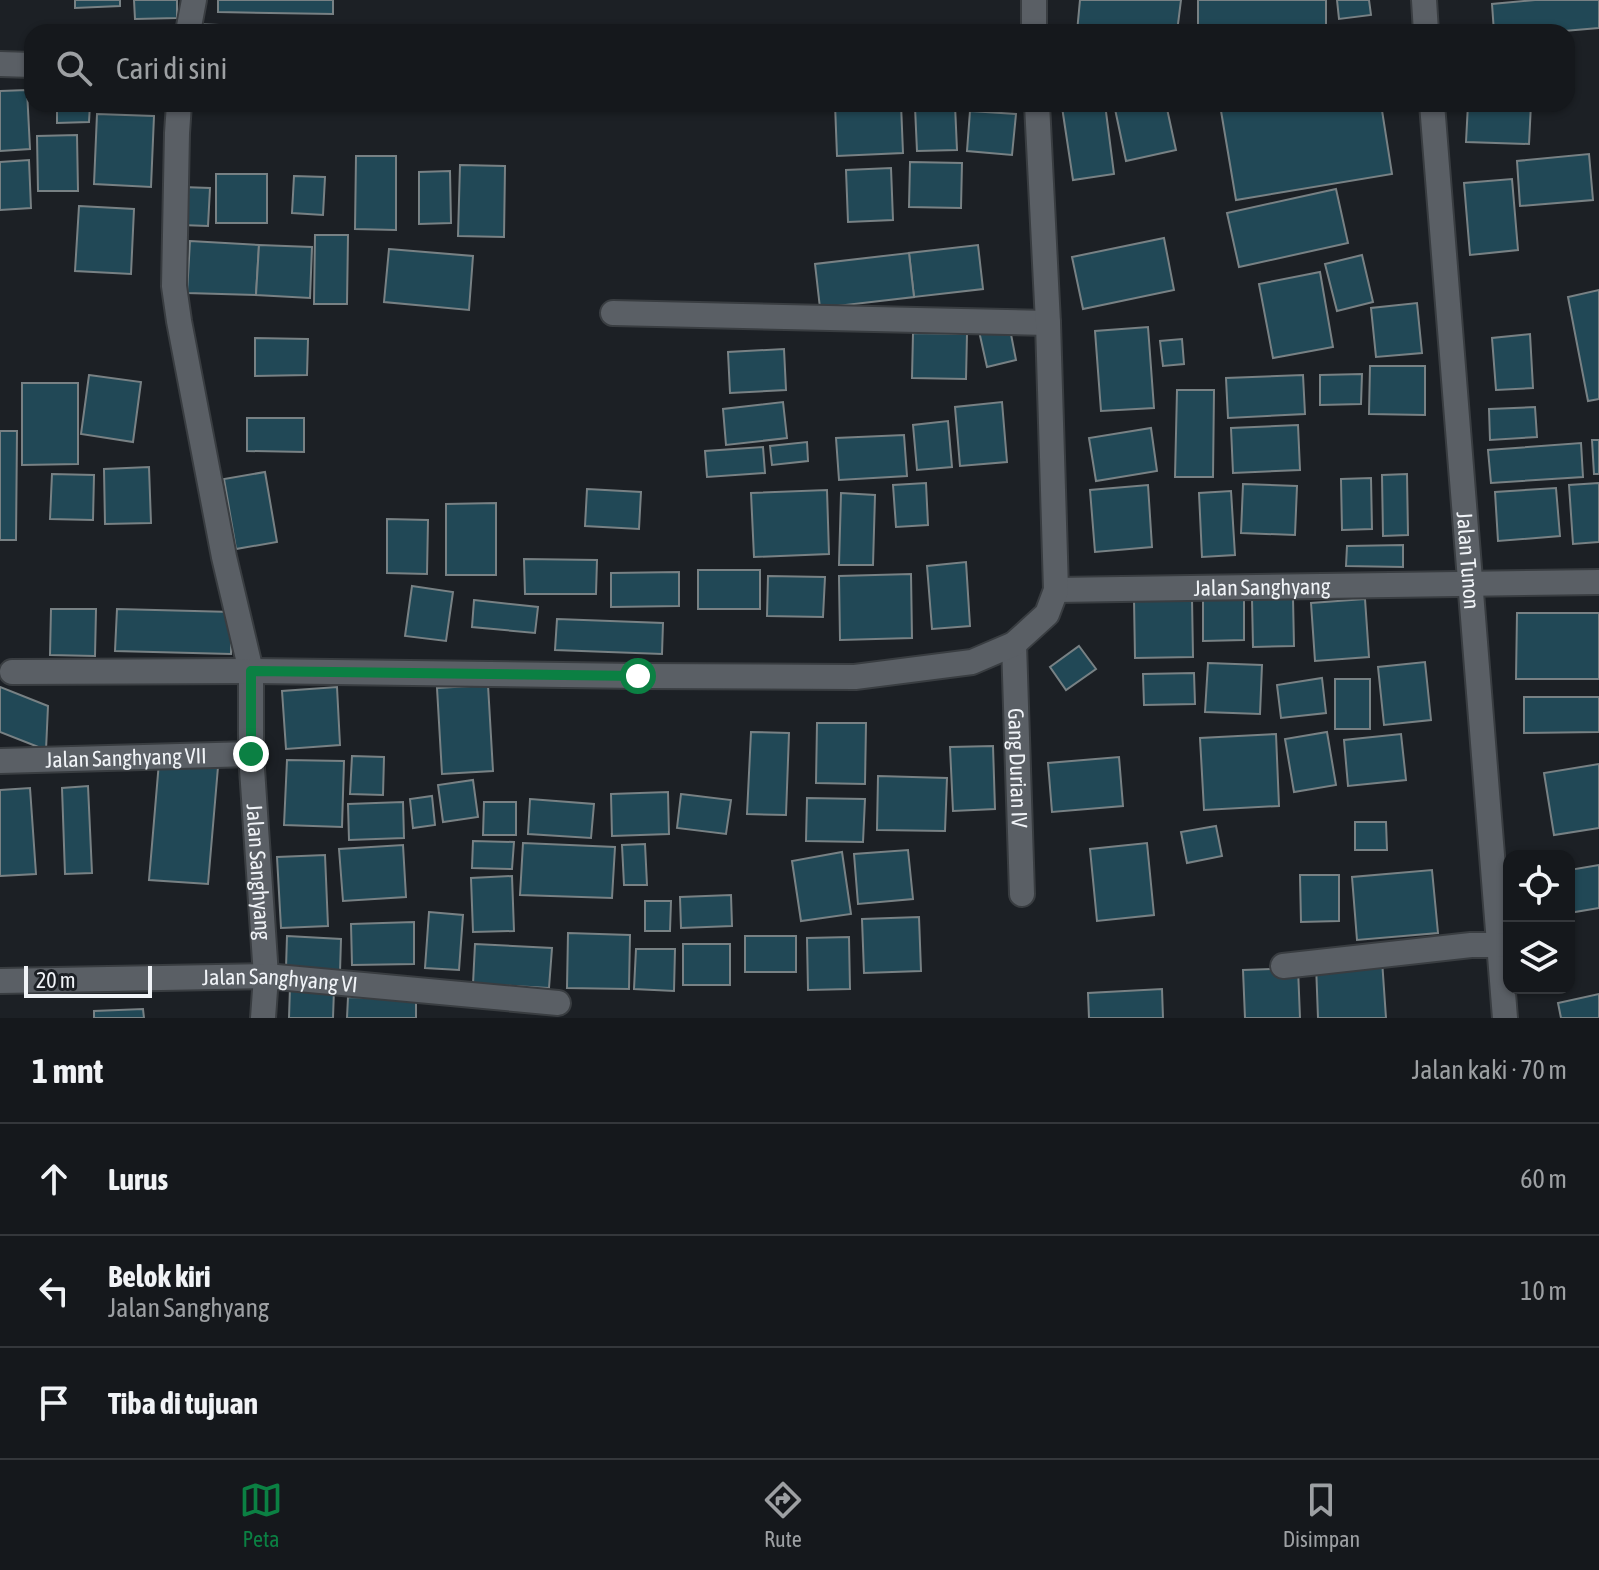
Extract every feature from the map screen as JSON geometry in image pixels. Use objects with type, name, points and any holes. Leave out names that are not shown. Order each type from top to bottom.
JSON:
[{"type":"street","points":[[190,24],[194,0]]},
{"type":"street","points":[[1034,0],[1034,24]]},
{"type":"street","points":[[1424,0],[1426,24]]},
{"type":"street","points":[[0,64],[24,65]]},
{"type":"street","name":"Jalan Sanghyang","points":[[179,112],[174,286],[224,557],[251,671],[251,754],[266,976],[263,1018]]},
{"type":"street","points":[[12,672],[251,671],[855,677],[972,662],[1014,644],[1047,614],[1056,590],[1037,112]]},
{"type":"street","name":"Jalan Tunon","points":[[1433,112],[1505,1018]]},
{"type":"street","points":[[613,313],[1048,323]]},
{"type":"street","name":"Jalan Sanghyang","points":[[1056,590],[1599,582]]},
{"type":"street","name":"Gang Durian IV","points":[[1014,644],[1022,894]]},
{"type":"street","name":"Jalan Sanghyang VII","points":[[0,761],[251,754]]},
{"type":"street","points":[[1283,966],[1471,945],[1498,945]]},
{"type":"street","name":"Jalan Sanghyang VI","points":[[0,981],[266,976],[558,1003]]},
{"type":"building","points":[[75,0],[120,0],[120,6],[75,8]]},
{"type":"building","points":[[134,0],[177,0],[177,18],[135,19]]},
{"type":"building","points":[[218,0],[333,0],[333,14],[218,12]]},
{"type":"building","points":[[1080,0],[1181,0],[1178,24],[1078,24]]},
{"type":"building","points":[[1198,0],[1326,0],[1326,24],[1198,24]]},
{"type":"building","points":[[1337,0],[1369,0],[1371,15],[1339,19]]},
{"type":"building","points":[[1599,0],[1599,28],[1575,30],[1575,24],[1493,24],[1492,4]]},
{"type":"building","points":[[24,90],[30,149],[0,151],[0,91]]},
{"type":"building","points":[[57,112],[90,112],[89,122],[57,123]]},
{"type":"building","points":[[835,112],[901,112],[903,153],[837,156]]},
{"type":"building","points":[[915,112],[955,112],[957,150],[917,151]]},
{"type":"building","points":[[970,112],[1016,114],[1012,155],[967,151]]},
{"type":"building","points":[[1063,112],[1106,112],[1114,174],[1073,180]]},
{"type":"building","points":[[1116,112],[1168,112],[1176,150],[1126,161]]},
{"type":"building","points":[[1221,112],[1382,112],[1392,174],[1236,200]]},
{"type":"building","points":[[1468,112],[1531,112],[1529,144],[1466,142]]},
{"type":"building","points":[[97,114],[154,116],[151,187],[94,184]]},
{"type":"building","points":[[77,135],[78,191],[38,191],[37,136]]},
{"type":"building","points":[[1589,154],[1593,200],[1520,206],[1517,161]]},
{"type":"building","points":[[356,156],[396,156],[396,230],[355,229]]},
{"type":"building","points":[[29,160],[31,208],[0,210],[0,162]]},
{"type":"building","points":[[910,162],[962,163],[961,208],[909,207]]},
{"type":"building","points":[[460,165],[505,166],[504,237],[458,236]]},
{"type":"building","points":[[891,168],[893,220],[848,222],[846,170]]},
{"type":"building","points":[[450,171],[451,223],[419,224],[419,172]]},
{"type":"building","points":[[216,174],[267,174],[267,223],[216,223]]},
{"type":"building","points":[[294,176],[325,177],[323,215],[292,213]]},
{"type":"building","points":[[1512,179],[1518,250],[1470,255],[1464,183]]},
{"type":"building","points":[[182,187],[210,188],[208,226],[181,225]]},
{"type":"building","points":[[1336,189],[1348,243],[1239,267],[1227,213]]},
{"type":"building","points":[[79,206],[134,209],[131,274],[75,271]]},
{"type":"building","points":[[315,235],[348,235],[347,304],[314,304]]},
{"type":"building","points":[[1164,238],[1174,290],[1083,309],[1072,257]]},
{"type":"building","points":[[190,241],[259,245],[256,295],[187,293]]},
{"type":"building","points":[[259,245],[312,247],[310,298],[256,295]]},
{"type":"building","points":[[978,245],[983,289],[914,297],[909,253]]},
{"type":"building","points":[[389,249],[473,256],[469,310],[384,302]]},
{"type":"building","points":[[909,253],[914,297],[820,308],[815,264]]},
{"type":"building","points":[[1362,255],[1373,302],[1337,311],[1325,264]]},
{"type":"building","points":[[1320,272],[1333,347],[1273,358],[1259,284]]},
{"type":"building","points":[[1599,290],[1599,399],[1588,401],[1568,297]]},
{"type":"building","points":[[1417,303],[1422,353],[1376,357],[1371,308]]},
{"type":"building","points":[[1009,324],[1016,360],[987,367],[979,331]]},
{"type":"building","points":[[1148,327],[1154,408],[1101,411],[1095,331]]},
{"type":"building","points":[[913,333],[967,334],[966,379],[912,378]]},
{"type":"building","points":[[1530,334],[1533,388],[1496,390],[1492,338]]},
{"type":"building","points":[[255,338],[308,339],[307,375],[255,376]]},
{"type":"building","points":[[1182,339],[1184,364],[1163,366],[1160,341]]},
{"type":"building","points":[[784,349],[786,390],[730,393],[728,352]]},
{"type":"building","points":[[1370,366],[1425,366],[1425,415],[1369,414]]},
{"type":"building","points":[[1362,374],[1361,404],[1320,405],[1320,375]]},
{"type":"building","points":[[89,375],[141,382],[133,442],[81,434]]},
{"type":"building","points":[[1303,375],[1305,414],[1228,418],[1226,378]]},
{"type":"building","points":[[22,383],[78,383],[78,464],[22,465]]},
{"type":"building","points":[[1177,390],[1214,390],[1213,477],[1175,477]]},
{"type":"building","points":[[783,402],[787,438],[726,445],[723,409]]},
{"type":"building","points":[[1002,402],[1007,462],[960,466],[955,407]]},
{"type":"building","points":[[1535,407],[1537,437],[1490,440],[1489,409]]},
{"type":"building","points":[[247,418],[304,418],[304,452],[247,451]]},
{"type":"building","points":[[948,421],[952,467],[917,470],[913,425]]},
{"type":"building","points":[[1298,425],[1300,470],[1233,473],[1231,428]]},
{"type":"building","points":[[1151,428],[1157,471],[1096,481],[1089,438]]},
{"type":"building","points":[[0,431],[17,431],[16,540],[0,540]]},
{"type":"building","points":[[904,435],[907,476],[839,480],[836,438]]},
{"type":"building","points":[[1592,440],[1599,440],[1599,474],[1594,474]]},
{"type":"building","points":[[807,442],[808,461],[772,465],[770,446]]},
{"type":"building","points":[[1581,443],[1583,477],[1491,483],[1488,450]]},
{"type":"building","points":[[763,447],[765,473],[707,477],[705,451]]},
{"type":"building","points":[[149,467],[151,523],[105,524],[104,469]]},
{"type":"building","points":[[265,472],[277,542],[236,549],[224,479]]},
{"type":"building","points":[[52,474],[94,475],[93,520],[50,519]]},
{"type":"building","points":[[1407,474],[1408,535],[1383,536],[1382,475]]},
{"type":"building","points":[[1371,478],[1372,529],[1342,530],[1341,479]]},
{"type":"building","points":[[926,483],[928,525],[896,527],[893,485]]},
{"type":"building","points":[[1599,483],[1599,542],[1573,544],[1569,485]]},
{"type":"building","points":[[1243,484],[1297,486],[1295,535],[1241,533]]},
{"type":"building","points":[[1148,485],[1152,547],[1095,552],[1090,490]]},
{"type":"building","points":[[1556,488],[1560,536],[1498,541],[1495,492]]},
{"type":"building","points":[[587,489],[641,492],[639,529],[585,526]]},
{"type":"building","points":[[827,490],[829,554],[754,557],[751,493]]},
{"type":"building","points":[[1231,491],[1235,555],[1202,557],[1199,493]]},
{"type":"building","points":[[841,493],[875,495],[873,565],[839,565]]},
{"type":"building","points":[[496,503],[496,575],[446,575],[446,504]]},
{"type":"building","points":[[387,519],[428,520],[427,574],[387,573]]},
{"type":"building","points":[[1403,545],[1403,567],[1346,566],[1347,546]]},
{"type":"building","points":[[524,559],[597,560],[596,594],[525,594]]},
{"type":"building","points":[[966,562],[970,626],[932,629],[927,566]]},
{"type":"building","points":[[698,570],[760,570],[760,609],[698,609]]},
{"type":"building","points":[[679,572],[679,606],[611,607],[611,573]]},
{"type":"building","points":[[911,574],[912,638],[840,640],[839,576]]},
{"type":"building","points":[[768,576],[825,577],[823,617],[767,616]]},
{"type":"building","points":[[412,586],[453,592],[446,641],[405,636]]},
{"type":"building","points":[[1192,598],[1193,657],[1135,658],[1134,599]]},
{"type":"building","points":[[1293,598],[1294,646],[1253,647],[1252,599]]},
{"type":"building","points":[[1203,599],[1244,599],[1244,640],[1203,641]]},
{"type":"building","points":[[1365,599],[1369,657],[1315,661],[1311,603]]},
{"type":"building","points":[[474,600],[538,607],[535,633],[472,627]]},
{"type":"building","points":[[51,609],[96,609],[95,656],[50,655]]},
{"type":"building","points":[[117,609],[232,612],[231,654],[115,651]]},
{"type":"building","points":[[1517,613],[1599,613],[1599,679],[1516,679]]},
{"type":"building","points":[[557,619],[663,623],[662,654],[555,650]]},
{"type":"building","points":[[1079,646],[1096,669],[1066,690],[1050,667]]},
{"type":"building","points":[[1425,662],[1431,720],[1384,725],[1378,667]]},
{"type":"building","points":[[1208,663],[1262,665],[1260,714],[1205,712]]},
{"type":"building","points":[[1194,673],[1195,704],[1144,705],[1143,674]]},
{"type":"building","points":[[1322,678],[1326,713],[1281,718],[1277,685]]},
{"type":"building","points":[[1335,679],[1370,679],[1370,729],[1335,729]]},
{"type":"building","points":[[488,685],[493,771],[442,774],[437,688]]},
{"type":"building","points":[[0,687],[48,706],[46,750],[0,732]]},
{"type":"building","points":[[337,687],[340,745],[286,749],[282,691]]},
{"type":"building","points":[[1524,697],[1599,697],[1599,732],[1524,733]]},
{"type":"building","points":[[817,723],[866,723],[865,784],[816,783]]},
{"type":"building","points":[[751,732],[789,733],[786,815],[747,814]]},
{"type":"building","points":[[1327,732],[1336,785],[1294,792],[1285,739]]},
{"type":"building","points":[[1276,734],[1279,806],[1204,810],[1200,738]]},
{"type":"building","points":[[1401,734],[1406,780],[1348,786],[1344,740]]},
{"type":"building","points":[[993,746],[995,809],[953,811],[950,747]]},
{"type":"building","points":[[352,756],[384,757],[383,795],[350,794]]},
{"type":"building","points":[[1119,757],[1123,806],[1052,812],[1048,763]]},
{"type":"building","points":[[287,760],[344,761],[342,827],[284,825]]},
{"type":"building","points":[[159,762],[218,767],[208,884],[149,880]]},
{"type":"building","points":[[1599,764],[1599,828],[1554,835],[1544,773]]},
{"type":"building","points":[[878,776],[947,778],[945,831],[877,830]]},
{"type":"building","points":[[473,780],[478,817],[443,822],[438,785]]},
{"type":"building","points":[[88,786],[92,873],[65,874],[62,788]]},
{"type":"building","points":[[30,788],[36,874],[0,876],[0,790]]},
{"type":"building","points":[[668,792],[669,834],[612,836],[611,794]]},
{"type":"building","points":[[681,794],[731,800],[726,834],[677,828]]},
{"type":"building","points":[[432,796],[435,825],[413,828],[410,799]]},
{"type":"building","points":[[807,798],[865,799],[863,842],[806,841]]},
{"type":"building","points":[[530,799],[594,804],[591,838],[528,834]]},
{"type":"building","points":[[403,802],[404,838],[349,840],[348,804]]},
{"type":"building","points":[[484,802],[516,802],[516,835],[483,835]]},
{"type":"building","points":[[1355,822],[1386,822],[1387,850],[1355,850]]},
{"type":"building","points":[[1216,826],[1222,856],[1187,863],[1181,832]]},
{"type":"building","points":[[473,841],[514,842],[512,869],[472,868]]},
{"type":"building","points":[[523,843],[615,847],[612,898],[520,895]]},
{"type":"building","points":[[1147,843],[1154,915],[1097,921],[1090,849]]},
{"type":"building","points":[[645,844],[647,885],[624,885],[622,845]]},
{"type":"building","points":[[403,845],[406,897],[343,901],[339,849]]},
{"type":"building","points":[[908,850],[913,899],[858,904],[854,854]]},
{"type":"building","points":[[842,852],[851,914],[801,921],[792,861]]},
{"type":"building","points":[[325,855],[328,926],[281,928],[277,857]]},
{"type":"building","points":[[1599,865],[1599,908],[1575,912],[1575,869]]},
{"type":"building","points":[[1432,870],[1438,933],[1357,940],[1352,877]]},
{"type":"building","points":[[1300,875],[1339,875],[1339,921],[1301,922]]},
{"type":"building","points":[[512,876],[514,931],[473,932],[471,878]]},
{"type":"building","points":[[731,895],[732,926],[681,928],[680,897]]},
{"type":"building","points":[[645,901],[671,901],[670,931],[645,931]]},
{"type":"building","points":[[429,912],[463,915],[459,970],[425,968]]},
{"type":"building","points":[[919,917],[921,971],[864,973],[862,919]]},
{"type":"building","points":[[414,922],[414,964],[352,965],[351,924]]},
{"type":"building","points":[[568,933],[630,935],[629,989],[567,988]]},
{"type":"building","points":[[287,936],[341,939],[340,972],[286,968]]},
{"type":"building","points":[[745,936],[796,936],[796,972],[745,972]]},
{"type":"building","points":[[849,937],[850,989],[808,990],[807,938]]},
{"type":"building","points":[[475,944],[552,948],[549,988],[473,984]]},
{"type":"building","points":[[683,944],[730,944],[730,985],[683,985]]},
{"type":"building","points":[[636,949],[675,949],[674,991],[634,989]]},
{"type":"building","points":[[1382,960],[1386,1018],[1318,1018],[1316,964]]},
{"type":"building","points":[[1298,968],[1300,1018],[1245,1018],[1243,970]]},
{"type":"building","points":[[290,987],[334,989],[333,1018],[289,1018]]},
{"type":"building","points":[[1162,989],[1163,1018],[1089,1018],[1088,993]]},
{"type":"building","points":[[1599,994],[1599,1018],[1561,1018],[1558,1003]]},
{"type":"building","points":[[348,997],[416,999],[416,1018],[347,1018]]},
{"type":"building","points":[[143,1009],[144,1018],[94,1018],[94,1011]]},
{"type":"route","points":[[251,754],[251,671],[638,676]]}]
